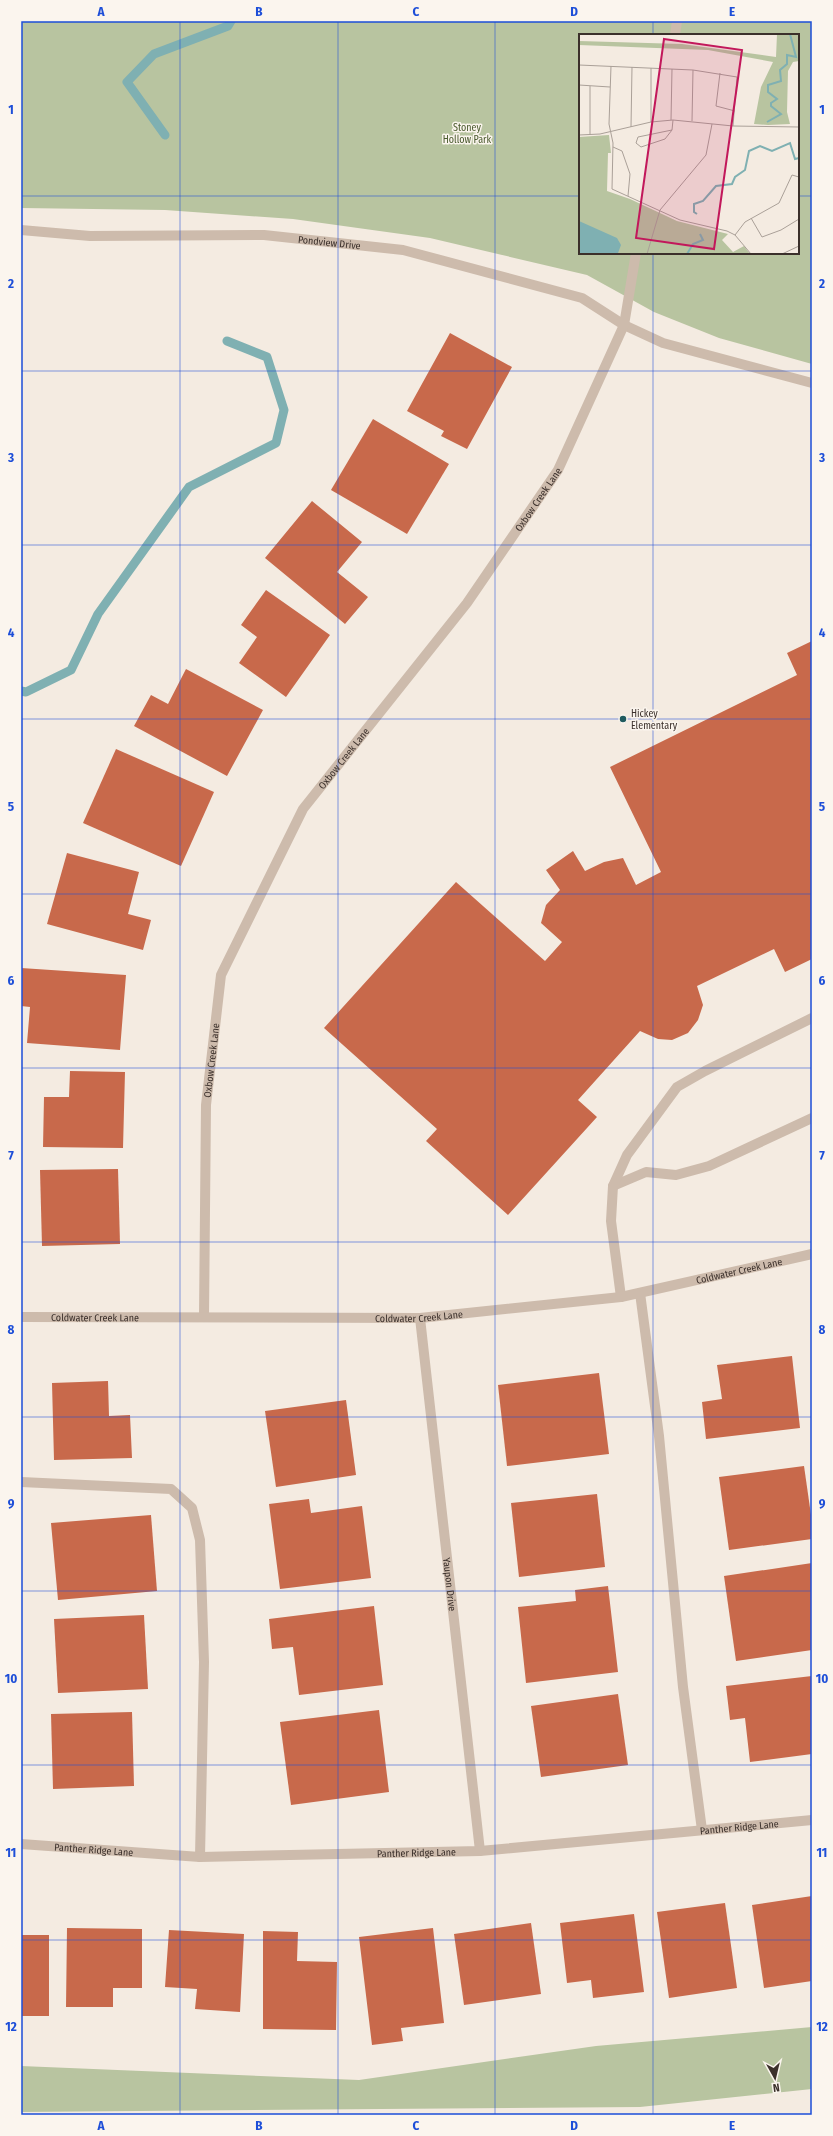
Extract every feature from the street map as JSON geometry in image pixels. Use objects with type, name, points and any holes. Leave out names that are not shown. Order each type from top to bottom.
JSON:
[{"type":"street","points":[[674,34],[677,21]]},
{"type":"street","name":"Pondview Drive","points":[[21,230],[90,236],[264,235],[403,250],[582,298],[624,325],[663,343],[812,383]]},
{"type":"street","name":"Oxbow Creek Lane","points":[[204,1316],[206,1105],[221,975],[303,809],[467,603],[558,470],[624,325],[636,254]]},
{"type":"street","points":[[620,1297],[611,1222],[613,1186],[627,1155],[677,1088],[705,1071],[812,1018]]},
{"type":"street","points":[[613,1186],[646,1172],[676,1175],[709,1166],[812,1118]]},
{"type":"street","name":"Coldwater Creek Lane","points":[[21,1317],[204,1316],[420,1318],[620,1297],[812,1254]]},
{"type":"street","points":[[640,1293],[659,1436],[683,1687],[702,1830]]},
{"type":"street","name":"Yaupon Drive","points":[[420,1318],[480,1851]]},
{"type":"street","points":[[21,1482],[171,1489],[192,1508],[200,1540],[204,1662],[200,1857]]},
{"type":"street","name":"Panther Ridge Lane","points":[[21,1844],[200,1857],[480,1851],[812,1820]]},
{"type":"green space","name":"Stoney Hollow Park","points":[[21,21],[812,21],[812,364],[719,338],[654,312],[587,275],[430,238],[293,219],[165,210],[21,208]]},
{"type":"green space","points":[[812,2027],[812,2089],[640,2107],[21,2112],[21,2066],[359,2080],[596,2046]]},
{"type":"building","points":[[450,333],[512,367],[467,449],[441,436],[444,431],[407,411]]},
{"type":"building","points":[[373,419],[449,464],[407,534],[331,490]]},
{"type":"building","points":[[312,501],[362,542],[337,572],[368,597],[345,624],[265,558]]},
{"type":"building","points":[[266,590],[330,635],[286,697],[239,663],[257,637],[241,625]]},
{"type":"building","points":[[812,641],[812,959],[785,972],[774,949],[697,986],[703,1005],[698,1020],[688,1033],[672,1040],[658,1039],[640,1031],[578,1100],[597,1117],[508,1215],[426,1141],[437,1129],[324,1028],[456,882],[545,961],[562,942],[541,923],[546,905],[560,890],[546,870],[573,851],[585,871],[604,862],[623,858],[636,885],[661,872],[610,767],[797,675],[787,653]]},
{"type":"building","points":[[186,669],[263,710],[227,776],[134,726],[151,695],[168,704]]},
{"type":"building","points":[[116,749],[214,792],[181,866],[83,823]]},
{"type":"building","points":[[67,853],[139,872],[128,914],[151,920],[143,950],[47,924]]},
{"type":"building","points":[[21,968],[126,975],[120,1050],[27,1043],[30,1007],[21,1006]]},
{"type":"building","points":[[70,1071],[125,1072],[123,1148],[43,1147],[44,1097],[69,1097]]},
{"type":"building","points":[[118,1169],[120,1244],[42,1246],[40,1170]]},
{"type":"building","points":[[792,1356],[800,1428],[706,1439],[702,1402],[722,1399],[717,1365]]},
{"type":"building","points":[[599,1373],[609,1454],[507,1466],[498,1385]]},
{"type":"building","points":[[108,1381],[109,1416],[130,1415],[132,1458],[54,1460],[52,1383]]},
{"type":"building","points":[[346,1400],[356,1475],[276,1487],[265,1411]]},
{"type":"building","points":[[804,1466],[812,1522],[812,1539],[729,1550],[719,1477]]},
{"type":"building","points":[[597,1494],[605,1567],[519,1577],[511,1503]]},
{"type":"building","points":[[309,1499],[311,1513],[362,1506],[371,1578],[280,1589],[269,1504]]},
{"type":"building","points":[[151,1515],[157,1591],[58,1600],[51,1523]]},
{"type":"building","points":[[812,1563],[812,1650],[736,1661],[724,1576]]},
{"type":"building","points":[[608,1586],[618,1672],[526,1683],[518,1607],[576,1601],[575,1590]]},
{"type":"building","points":[[374,1606],[383,1685],[299,1695],[293,1647],[272,1649],[269,1619]]},
{"type":"building","points":[[144,1615],[148,1689],[58,1693],[54,1619]]},
{"type":"building","points":[[812,1676],[812,1754],[750,1762],[745,1718],[730,1720],[726,1686]]},
{"type":"building","points":[[618,1694],[628,1765],[541,1777],[531,1706]]},
{"type":"building","points":[[379,1710],[389,1792],[291,1805],[280,1722]]},
{"type":"building","points":[[132,1712],[134,1786],[53,1789],[51,1714]]},
{"type":"building","points":[[812,1896],[812,1981],[764,1988],[752,1905]]},
{"type":"building","points":[[725,1903],[737,1988],[669,1998],[657,1912]]},
{"type":"building","points":[[634,1914],[644,1992],[593,1998],[591,1980],[567,1983],[560,1923]]},
{"type":"building","points":[[531,1923],[541,1994],[464,2005],[454,1934]]},
{"type":"building","points":[[67,1928],[142,1929],[142,1988],[113,1988],[113,2007],[66,2007]]},
{"type":"building","points":[[433,1928],[444,2023],[401,2028],[403,2041],[372,2045],[359,1937]]},
{"type":"building","points":[[169,1930],[244,1934],[240,2012],[195,2009],[197,1989],[165,1987]]},
{"type":"building","points":[[263,1931],[298,1932],[297,1961],[337,1962],[336,2030],[263,2029]]},
{"type":"building","points":[[21,1935],[49,1935],[49,2016],[21,2016]]},
{"type":"waterway","points":[[165,135],[127,82],[154,54],[228,26],[231,21]]},
{"type":"waterway","points":[[21,691],[26,692],[71,670],[98,614],[189,487],[276,443],[284,410],[267,357],[227,341]]},
{"type":"place","name":"Hickey Elementary","points":[[623,719]]}]
